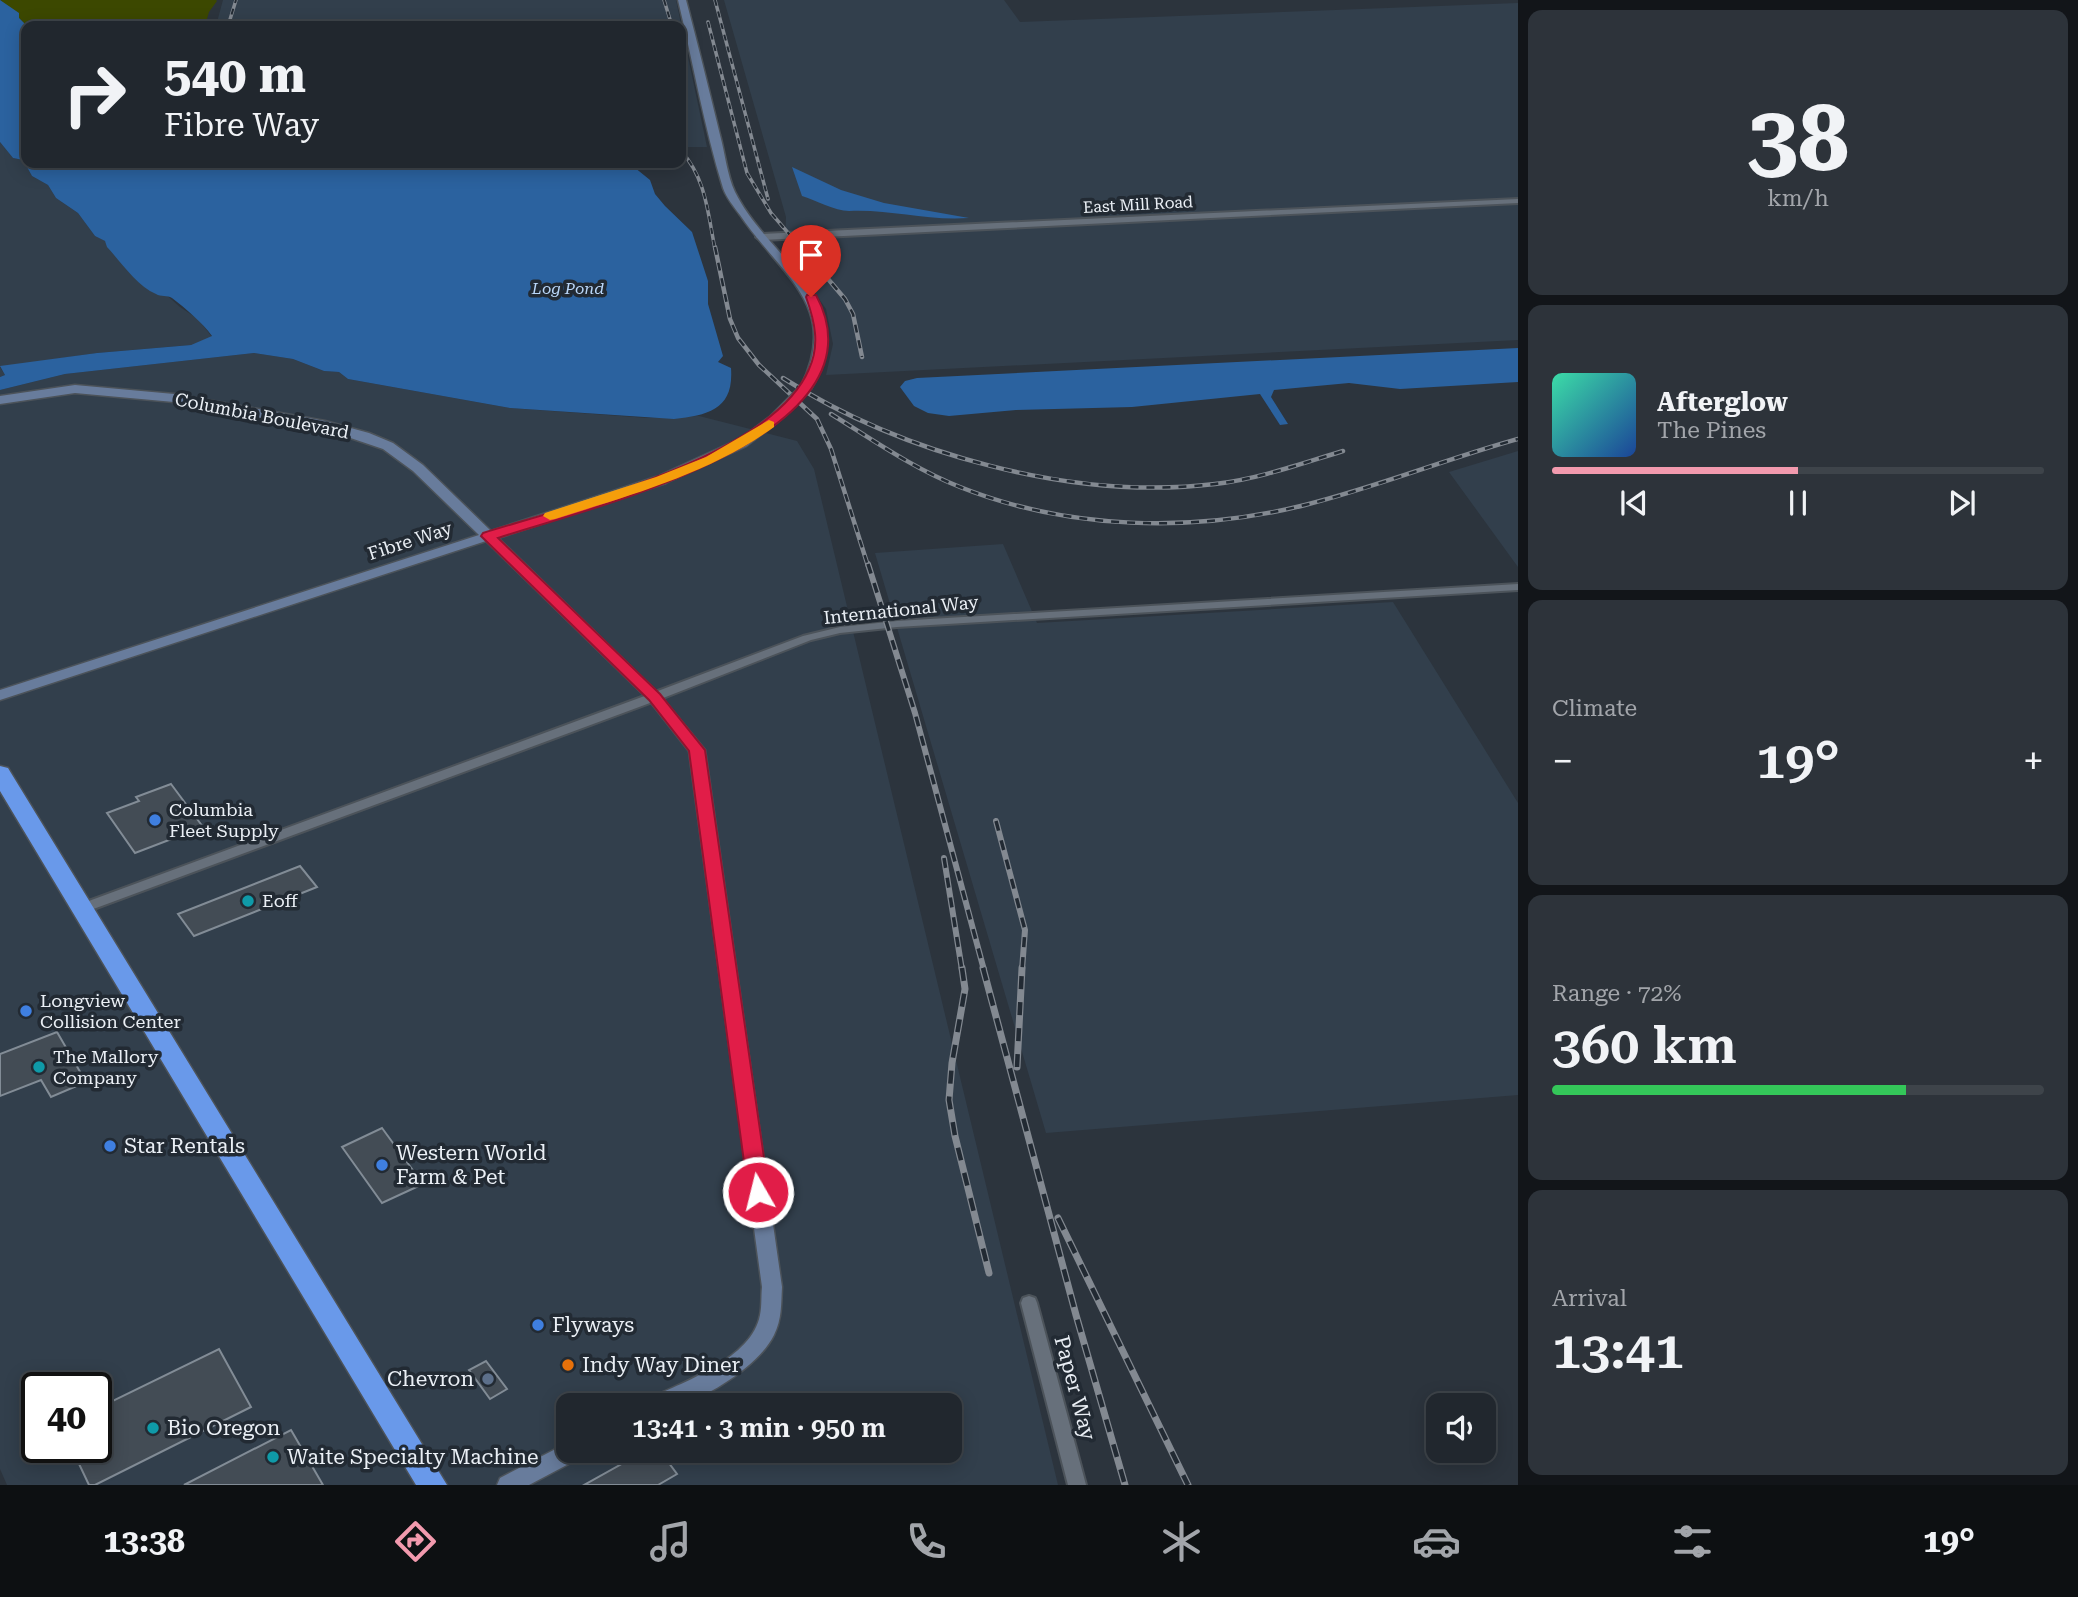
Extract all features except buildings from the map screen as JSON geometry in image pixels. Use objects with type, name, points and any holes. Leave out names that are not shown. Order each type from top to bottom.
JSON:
[{"type":"highway","points":[[0,774],[432,1485]]},
{"type":"street","name":"Fibre Way","points":[[0,695],[661,480],[710,460],[747,440],[768,425],[807,386],[816,368],[822,344],[820,321],[811,297],[760,237],[729,191],[722,172],[682,0]]},
{"type":"street","name":"East Mill Road","points":[[760,237],[1518,201]]},
{"type":"street","name":"Columbia Boulevard","points":[[0,400],[75,389],[174,398],[326,425],[388,446],[418,468],[654,697],[697,750],[772,1287],[771,1315],[752,1351],[733,1366],[681,1393]]},
{"type":"street","name":"International Way","points":[[83,908],[807,638],[840,630],[897,624],[1518,587]]},
{"type":"street","name":"Paper Way","points":[[1029,1303],[1077,1485]]},
{"type":"street","points":[[508,1485],[556,1460]]},
{"type":"shaded area","points":[[223,0],[676,0],[680,21],[217,21]]},
{"type":"shaded area","points":[[724,0],[1004,0],[1020,22],[1518,3],[1518,340],[826,375],[833,344],[826,309],[785,249],[786,217]]},
{"type":"shaded area","points":[[686,47],[707,147],[686,147]]},
{"type":"shaded area","points":[[0,142],[13,158],[21,160],[21,168],[28,168],[32,176],[48,185],[56,198],[78,213],[95,236],[105,241],[180,307],[198,319],[212,337],[191,345],[97,353],[0,367]]},
{"type":"shaded area","points":[[254,353],[293,359],[324,371],[339,372],[348,379],[510,408],[648,418],[699,416],[797,441],[814,469],[1058,1485],[7,1485],[0,1469],[0,390],[65,374]]},
{"type":"shaded area","points":[[1518,451],[1518,567],[1449,472]]},
{"type":"shaded area","points":[[1003,544],[1037,623],[1393,602],[1518,803],[1518,1095],[1046,1133],[875,553]]},
{"type":"green space","points":[[1,0],[217,1],[206,21],[22,21],[19,13],[3,5]]},
{"type":"water","name":"Log Pond","points":[[0,0],[19,13],[22,21],[21,160],[13,158],[0,142]]},
{"type":"water","points":[[792,167],[841,190],[884,203],[969,218],[938,218],[838,209],[802,196]]},
{"type":"water","name":"Log Pond","points":[[28,168],[635,168],[650,180],[655,194],[692,232],[708,281],[708,304],[723,356],[718,362],[731,368],[728,393],[724,401],[708,412],[674,419],[510,408],[348,379],[339,372],[324,371],[293,359],[254,353],[65,374],[0,390],[0,377],[5,375],[0,366],[97,353],[191,345],[212,336],[172,298],[156,294],[136,280],[107,247],[105,241],[95,236],[78,213],[56,198],[48,185],[32,176]]},
{"type":"water","points":[[1518,348],[1518,382],[1400,389],[1349,383],[1274,390],[1271,397],[1288,424],[1280,425],[1260,394],[1132,407],[1016,410],[949,416],[928,413],[914,406],[900,387],[905,381],[917,378]]},
{"type":"railway","points":[[230,21],[236,0]]},
{"type":"railway","points":[[664,0],[670,21]]},
{"type":"railway","points":[[715,0],[768,199]]},
{"type":"railway","points":[[708,22],[747,173],[771,213],[802,249]]},
{"type":"railway","points":[[686,158],[701,185],[715,249]]},
{"type":"railway","points":[[715,247],[730,319],[738,338],[759,365],[817,419],[831,449],[868,566]]},
{"type":"railway","points":[[801,247],[845,299],[853,314],[862,357]]},
{"type":"railway","points":[[783,378],[830,405],[881,429],[990,466],[1047,478],[1104,485],[1161,487],[1215,484],[1263,475],[1343,451]]},
{"type":"railway","points":[[831,414],[910,463],[960,487],[1044,512],[1131,523],[1219,520],[1305,505],[1518,439]]},
{"type":"railway","points":[[868,564],[915,713],[984,970]]},
{"type":"railway","points":[[996,821],[1025,930],[1022,970]]},
{"type":"railway","points":[[944,858],[962,970]]},
{"type":"railway","points":[[962,968],[965,989],[952,1063],[949,1100],[955,1136],[989,1273]]},
{"type":"railway","points":[[983,968],[1076,1315],[1125,1485]]},
{"type":"railway","points":[[1017,1067],[1022,968]]},
{"type":"railway","points":[[1058,1218],[1188,1485]]},
{"type":"slow traffic","points":[[550,516],[661,480],[710,460],[747,440],[769,424]]},
{"type":"place","name":"Columbia Fleet Supply","points":[[155,820]]},
{"type":"place","name":"Eoff","points":[[248,901]]},
{"type":"place","name":"Longview Collision Center","points":[[26,1011]]},
{"type":"place","name":"The Mallory Company","points":[[39,1067]]},
{"type":"place","name":"Star Rentals","points":[[110,1146]]},
{"type":"place","name":"Western World Farm & Pet","points":[[382,1165]]},
{"type":"place","name":"Flyways","points":[[538,1325]]},
{"type":"place","name":"Indy Way Diner","points":[[568,1365]]},
{"type":"place","name":"Chevron","points":[[488,1379]]},
{"type":"place","name":"Bio Oregon","points":[[153,1428]]},
{"type":"place","name":"Waite Specialty Machine","points":[[273,1457]]},
{"type":"route","points":[[758,1192],[697,750],[654,697],[488,536],[661,480],[710,460],[768,425],[807,386],[816,368],[822,344],[820,321],[811,297]]}]
